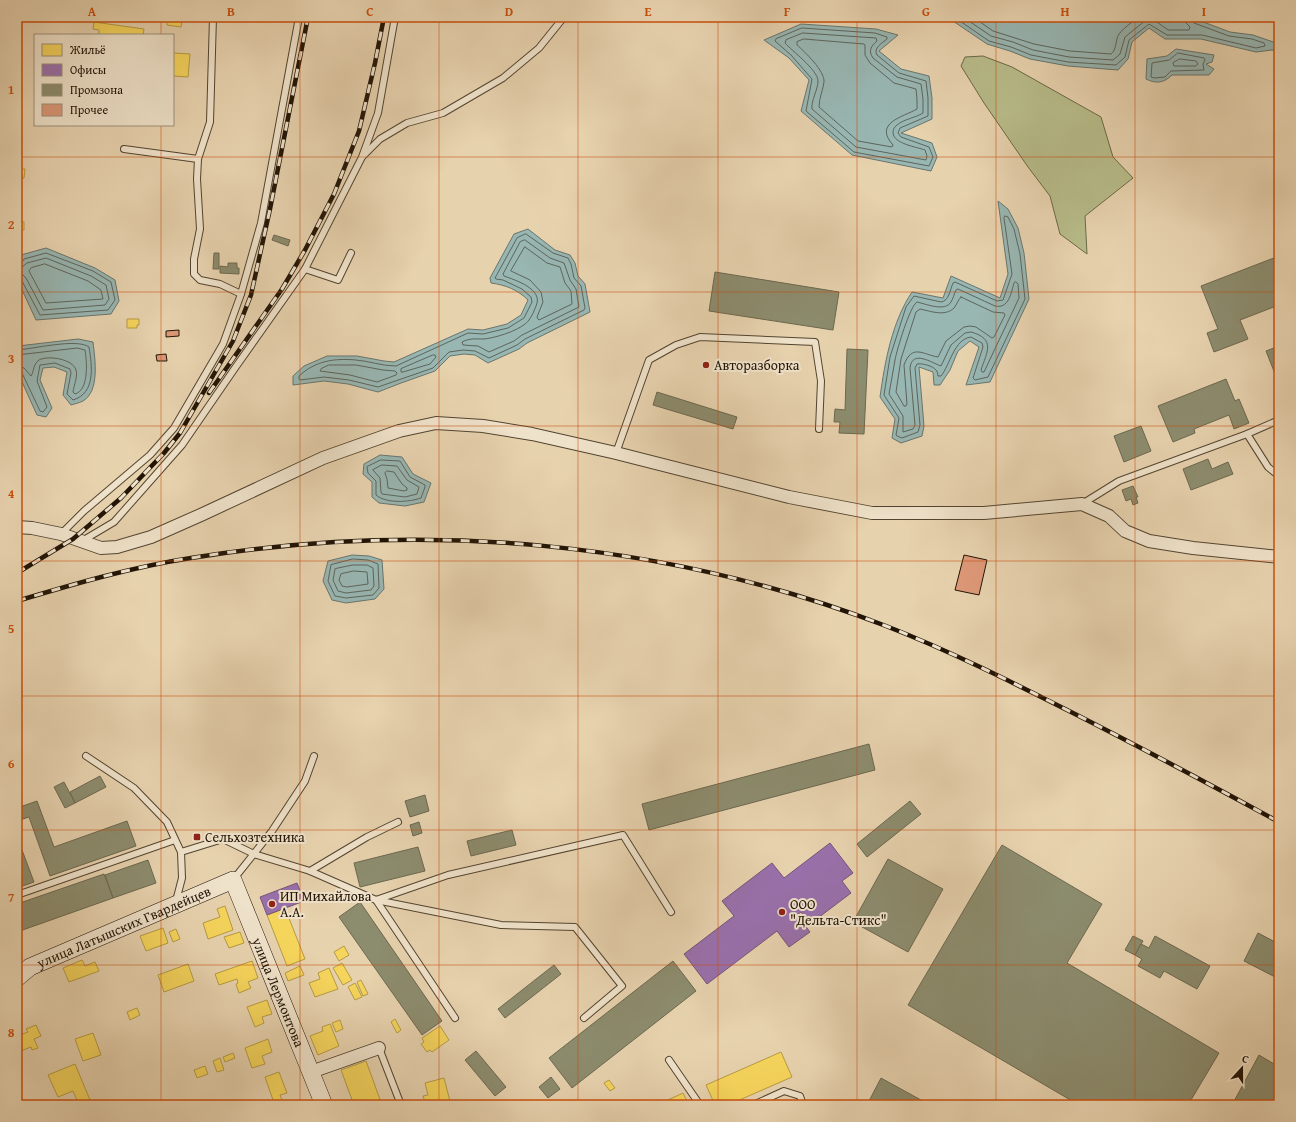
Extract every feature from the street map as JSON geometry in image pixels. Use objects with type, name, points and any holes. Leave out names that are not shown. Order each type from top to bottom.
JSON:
[{"type":"street","points":[[17,527],[32,528],[62,534],[101,548],[117,547],[151,537],[323,458],[399,431],[436,423],[483,426],[532,434],[616,453],[789,497],[872,513],[984,513],[1082,504],[1109,516],[1125,531],[1148,541],[1193,548],[1279,557]]},
{"type":"street","name":"улица Латышских Гвардейцев","points":[[17,978],[30,967],[233,880]]},
{"type":"street","name":"улица Лермонтова","points":[[233,880],[324,1105]]},
{"type":"street","points":[[311,1072],[379,1048]]},
{"type":"lane","points":[[213,17],[210,122],[198,159],[200,229],[194,259],[194,274],[200,280],[220,284],[241,294]]},
{"type":"lane","points":[[62,534],[84,511],[150,455],[174,428],[223,344],[241,294],[261,223],[299,17]]},
{"type":"lane","points":[[81,542],[114,522],[182,444],[305,269],[362,157],[378,113],[395,17]]},
{"type":"lane","points":[[362,157],[380,139],[407,123],[443,112],[503,78],[539,48],[564,17]]},
{"type":"lane","points":[[124,149],[198,159]]},
{"type":"lane","points":[[305,269],[338,280],[351,253]]},
{"type":"lane","points":[[616,453],[649,360],[676,345],[700,337],[815,342],[821,381],[819,429]]},
{"type":"lane","points":[[1082,504],[1119,481],[1247,434],[1279,420]]},
{"type":"lane","points":[[1247,434],[1268,467],[1279,476]]},
{"type":"lane","points":[[86,756],[134,788],[167,822],[181,852],[182,878],[176,905]]},
{"type":"lane","points":[[233,880],[272,831],[304,781],[314,756]]},
{"type":"lane","points":[[310,871],[367,837],[398,822]]},
{"type":"lane","points":[[376,900],[448,875],[623,835],[671,912]]},
{"type":"lane","points":[[181,852],[223,839],[254,854],[310,871],[376,900],[501,925],[575,927],[622,986],[584,1018]]},
{"type":"lane","points":[[17,895],[175,840]]},
{"type":"lane","points":[[376,900],[455,1018]]},
{"type":"lane","points":[[379,1048],[401,1105]]},
{"type":"lane","points":[[669,1060],[700,1105]]},
{"type":"lane","points":[[753,1105],[784,1091],[800,1096],[803,1105]]},
{"type":"green space","points":[[983,56],[1012,67],[1101,117],[1113,157],[1133,178],[1085,216],[1087,254],[1060,234],[1050,196],[984,103],[961,66],[965,57]]},
{"type":"water","points":[[947,17],[1190,17],[1230,32],[1253,35],[1279,44],[1279,51],[1272,50],[1256,52],[1201,39],[1165,39],[1149,28],[1132,42],[1128,59],[1118,70],[1068,66],[1030,59],[987,44]]},
{"type":"water","points":[[801,24],[876,29],[898,35],[879,51],[901,69],[929,76],[932,98],[932,119],[901,133],[932,143],[937,157],[931,171],[852,155],[801,111],[809,80],[789,58],[764,40]]},
{"type":"water","points":[[1176,49],[1214,55],[1212,62],[1206,64],[1214,69],[1209,75],[1172,75],[1166,80],[1160,82],[1153,82],[1146,79],[1147,59],[1167,56]]},
{"type":"water","points":[[998,201],[1008,209],[1018,228],[1024,253],[1029,299],[990,382],[966,385],[979,347],[970,341],[958,351],[950,370],[940,385],[934,385],[933,372],[919,367],[924,426],[922,436],[901,443],[892,438],[895,419],[880,397],[890,342],[899,316],[912,292],[943,298],[951,276],[1000,298],[1008,274]]},
{"type":"water","points":[[528,229],[555,250],[570,255],[575,263],[578,276],[585,284],[590,312],[527,343],[519,349],[488,363],[475,355],[464,354],[450,356],[435,371],[378,392],[348,384],[324,381],[293,385],[293,376],[304,366],[327,356],[357,356],[394,362],[468,329],[483,330],[507,324],[521,315],[528,300],[511,288],[491,283],[490,278],[514,234]]},
{"type":"water","points":[[46,248],[95,268],[115,280],[119,301],[111,314],[36,320],[17,279],[17,262],[21,255]]},
{"type":"water","points":[[78,339],[93,342],[95,374],[92,390],[83,401],[71,405],[63,395],[67,372],[54,367],[43,368],[40,380],[52,408],[46,417],[37,415],[18,373],[18,346]]},
{"type":"water","points":[[380,455],[402,457],[413,474],[431,483],[424,502],[405,506],[379,503],[372,497],[372,482],[363,474],[364,464]]},
{"type":"water","points":[[352,555],[369,556],[382,560],[384,589],[375,599],[346,603],[332,600],[323,581],[328,561]]},
{"type":"building: Жильё","points":[[167,18],[182,20],[181,27],[167,25]]},
{"type":"building: Жильё","points":[[94,22],[144,29],[143,34],[99,34],[99,30],[93,29]]},
{"type":"building: Жильё","points":[[174,53],[190,54],[188,77],[174,76]]},
{"type":"building: Жильё","points":[[19,169],[25,169],[24,178],[19,178]]},
{"type":"building: Жильё","points":[[17,222],[24,222],[24,230],[17,230]]},
{"type":"building: Жильё","points":[[127,319],[139,319],[139,325],[137,325],[137,328],[127,328]]},
{"type":"building: Жильё","points":[[225,906],[233,930],[208,939],[203,923],[220,917],[217,909]]},
{"type":"building: Жильё","points":[[285,908],[305,959],[287,966],[267,915]]},
{"type":"building: Жильё","points":[[163,928],[168,943],[146,951],[140,936]]},
{"type":"building: Жильё","points":[[176,929],[180,939],[173,942],[169,932]]},
{"type":"building: Жильё","points":[[240,932],[244,943],[229,948],[224,937]]},
{"type":"building: Жильё","points":[[344,946],[349,955],[339,961],[334,952]]},
{"type":"building: Жильё","points":[[82,960],[85,966],[95,962],[99,971],[69,982],[63,968]]},
{"type":"building: Жильё","points":[[252,961],[258,978],[248,982],[251,988],[239,993],[236,984],[238,983],[237,979],[219,985],[215,974]]},
{"type":"building: Жильё","points":[[342,963],[352,980],[343,985],[333,968]]},
{"type":"building: Жильё","points":[[188,964],[194,981],[164,992],[158,975]]},
{"type":"building: Жильё","points":[[300,966],[304,975],[288,981],[285,973]]},
{"type":"building: Жильё","points":[[329,968],[338,989],[315,997],[309,983],[320,979],[318,973]]},
{"type":"building: Жильё","points":[[361,980],[368,994],[363,996],[357,982]]},
{"type":"building: Жильё","points":[[355,983],[362,997],[355,1000],[348,987]]},
{"type":"building: Жильё","points":[[267,1000],[272,1014],[262,1017],[264,1023],[255,1027],[247,1007]]},
{"type":"building: Жильё","points":[[137,1008],[140,1015],[130,1020],[127,1012]]},
{"type":"building: Жильё","points":[[395,1019],[401,1030],[397,1033],[391,1022]]},
{"type":"building: Жильё","points":[[340,1020],[343,1029],[336,1032],[332,1023]]},
{"type":"building: Жильё","points":[[330,1024],[339,1046],[318,1055],[310,1036],[323,1031],[322,1027]]},
{"type":"building: Жильё","points":[[36,1025],[41,1036],[34,1039],[38,1048],[32,1050],[31,1047],[18,1052],[17,1036],[28,1032],[26,1029]]},
{"type":"building: Жильё","points":[[440,1026],[449,1040],[432,1052],[430,1050],[427,1052],[421,1044],[424,1042],[422,1038]]},
{"type":"building: Жильё","points":[[93,1033],[101,1055],[83,1061],[75,1039]]},
{"type":"building: Жильё","points":[[268,1039],[272,1052],[262,1056],[265,1064],[252,1068],[245,1048]]},
{"type":"building: Жильё","points":[[781,1052],[792,1077],[728,1105],[715,1105],[706,1085]]},
{"type":"building: Жильё","points":[[233,1053],[235,1058],[225,1062],[223,1057]]},
{"type":"building: Жильё","points":[[220,1058],[224,1070],[217,1072],[213,1061]]},
{"type":"building: Жильё","points":[[366,1061],[382,1105],[354,1105],[341,1070]]},
{"type":"building: Жильё","points":[[75,1064],[90,1100],[79,1105],[73,1091],[58,1097],[48,1075]]},
{"type":"building: Жильё","points":[[205,1066],[208,1074],[197,1078],[194,1070]]},
{"type":"building: Жильё","points":[[279,1072],[287,1093],[280,1095],[282,1100],[274,1103],[265,1077]]},
{"type":"building: Жильё","points":[[444,1078],[451,1105],[426,1105],[423,1096],[428,1095],[425,1083]]},
{"type":"building: Жильё","points":[[609,1080],[615,1088],[610,1091],[604,1083]]},
{"type":"building: Жильё","points":[[683,1093],[689,1105],[657,1105]]},
{"type":"building: Жильё","points":[[295,1101],[296,1104],[304,1101],[305,1105],[283,1105]]},
{"type":"building: Жильё","points":[[464,1101],[465,1105],[460,1105],[459,1102]]},
{"type":"building: Офисы","points":[[830,843],[853,873],[842,881],[851,893],[810,924],[801,912],[797,915],[810,932],[789,947],[777,931],[707,984],[684,954],[734,916],[722,901],[772,863],[784,878]]},
{"type":"building: Офисы","points":[[297,883],[304,901],[267,915],[260,897]]},
{"type":"building: Промзона","points":[[274,235],[290,240],[288,246],[272,240]]},
{"type":"building: Промзона","points":[[214,253],[219,253],[219,269],[213,269]]},
{"type":"building: Промзона","points":[[1279,256],[1279,305],[1240,320],[1248,339],[1214,352],[1207,333],[1218,329],[1201,286]]},
{"type":"building: Промзона","points":[[228,263],[237,263],[239,274],[220,273],[220,266],[228,267]]},
{"type":"building: Промзона","points":[[715,272],[839,292],[833,330],[709,311]]},
{"type":"building: Промзона","points":[[1279,346],[1279,384],[1266,351]]},
{"type":"building: Промзона","points":[[847,349],[868,350],[864,434],[839,433],[840,422],[834,422],[835,409],[845,410]]},
{"type":"building: Промзона","points":[[1226,379],[1235,401],[1239,399],[1249,423],[1234,429],[1229,415],[1194,429],[1195,433],[1173,442],[1158,406]]},
{"type":"building: Промзона","points":[[657,392],[737,417],[733,429],[653,405]]},
{"type":"building: Промзона","points":[[1141,426],[1151,451],[1124,462],[1114,436]]},
{"type":"building: Промзона","points":[[1208,459],[1212,469],[1228,462],[1233,474],[1191,490],[1183,469]]},
{"type":"building: Промзона","points":[[1133,486],[1138,497],[1136,497],[1138,503],[1133,505],[1131,499],[1126,501],[1122,490]]},
{"type":"building: Промзона","points":[[869,744],[875,770],[649,830],[642,804]]},
{"type":"building: Промзона","points":[[100,776],[106,787],[75,803],[70,792]]},
{"type":"building: Промзона","points":[[64,782],[75,803],[65,808],[54,787]]},
{"type":"building: Промзона","points":[[425,795],[429,811],[410,817],[405,801]]},
{"type":"building: Промзона","points":[[37,801],[54,847],[127,821],[136,846],[50,876],[29,817],[17,821],[17,808]]},
{"type":"building: Промзона","points":[[910,801],[921,814],[867,857],[857,844]]},
{"type":"building: Промзона","points":[[419,822],[422,833],[413,836],[410,825]]},
{"type":"building: Промзона","points":[[512,830],[516,845],[471,856],[467,841]]},
{"type":"building: Промзона","points":[[17,842],[20,850],[22,850],[34,882],[17,888]]},
{"type":"building: Промзона","points":[[1002,845],[1102,904],[1067,963],[1219,1053],[1188,1105],[1079,1105],[908,1005]]},
{"type":"building: Промзона","points":[[418,847],[425,871],[360,887],[354,863]]},
{"type":"building: Промзона","points":[[888,859],[943,889],[908,952],[853,922]]},
{"type":"building: Промзона","points":[[148,860],[156,883],[113,898],[105,875]]},
{"type":"building: Промзона","points":[[104,874],[113,898],[17,932],[17,904]]},
{"type":"building: Промзона","points":[[360,902],[442,1021],[422,1035],[339,917]]},
{"type":"building: Промзона","points":[[1258,933],[1279,944],[1279,979],[1244,961]]},
{"type":"building: Промзона","points":[[1133,936],[1143,941],[1135,955],[1125,950]]},
{"type":"building: Промзона","points":[[1155,936],[1210,966],[1197,989],[1164,971],[1160,978],[1138,966],[1142,959],[1135,955],[1141,944],[1149,948]]},
{"type":"building: Промзона","points":[[673,961],[696,991],[572,1088],[549,1058]]},
{"type":"building: Промзона","points":[[554,965],[561,974],[505,1018],[498,1009]]},
{"type":"building: Промзона","points":[[476,1051],[506,1087],[495,1096],[465,1060]]},
{"type":"building: Промзона","points":[[1259,1055],[1279,1067],[1279,1105],[1232,1105]]},
{"type":"building: Промзона","points":[[551,1077],[560,1089],[548,1098],[539,1087]]},
{"type":"building: Промзона","points":[[881,1078],[930,1105],[877,1105],[869,1101]]},
{"type":"building: Прочее","points":[[179,330],[179,336],[166,337],[166,331]]},
{"type":"building: Прочее","points":[[166,354],[167,361],[157,361],[156,355]]},
{"type":"building: Прочее","points":[[964,555],[987,560],[979,595],[955,590]]},
{"type":"railway","points":[[17,573],[73,539],[121,498],[164,453],[180,433],[233,341],[251,295],[270,209],[308,17]]},
{"type":"railway","points":[[209,393],[282,289],[305,250],[334,194],[359,131],[384,17]]},
{"type":"railway","points":[[17,601],[82,582],[147,566],[191,558],[279,547],[367,541],[455,540],[543,546],[631,557],[717,574],[802,597],[886,626],[981,667],[1050,701],[1151,753],[1279,822]]},
{"type":"place","name":"Авторазборка","points":[[706,365]]},
{"type":"place","name":"Сельхозтехника","points":[[197,837]]},
{"type":"place","name":"ИП Михайлова А.А.","points":[[272,904]]},
{"type":"place","name":"ООО \"Дельта-Стикс\"","points":[[782,912]]}]
